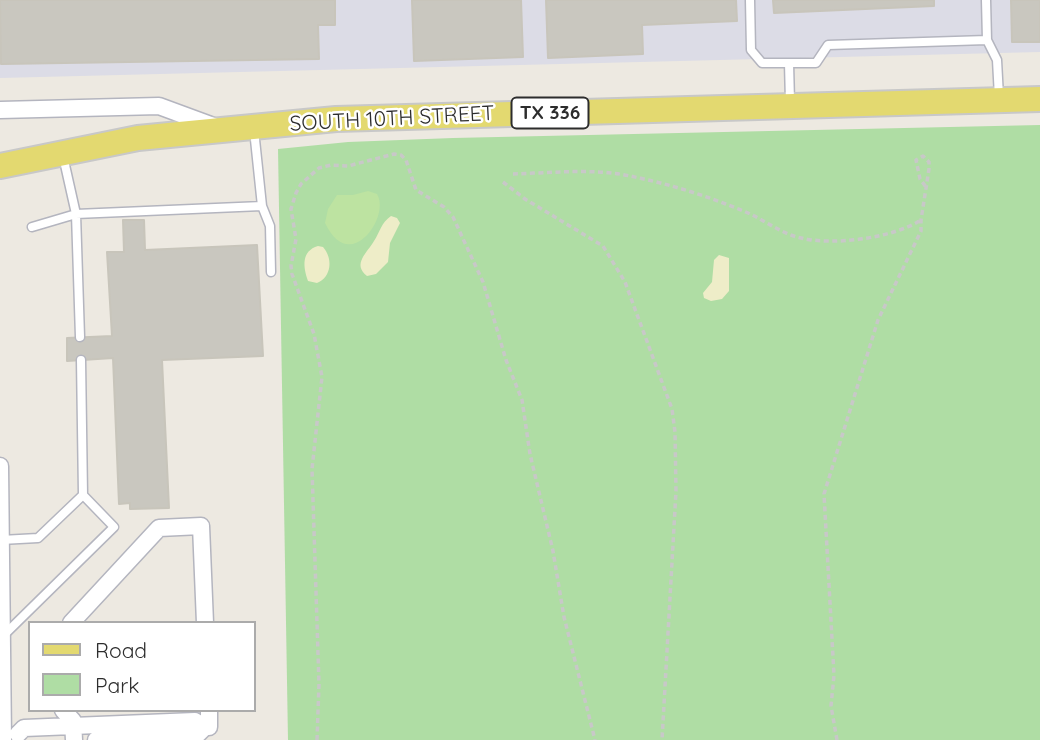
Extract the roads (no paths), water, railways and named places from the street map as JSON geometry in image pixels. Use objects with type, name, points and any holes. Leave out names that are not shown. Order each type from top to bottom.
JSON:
[{"type":"main road","name":"SOUTH 10TH STREET","points":[[0,166],[138,138],[336,118],[1040,99]]},
{"type":"street","points":[[0,110],[159,106],[221,130]]},
{"type":"street","points":[[0,466],[2,637],[11,737],[24,728],[73,733],[126,731],[195,721],[208,726]]},
{"type":"street","points":[[73,621],[159,528],[201,526],[205,621]]},
{"type":"street","points":[[65,712],[73,721],[73,733]]},
{"type":"street","points":[[96,740],[126,731]]},
{"type":"lane","points":[[750,0],[751,50],[762,63],[816,62],[828,45],[986,40]]},
{"type":"lane","points":[[986,0],[986,40],[997,60],[999,100]]},
{"type":"lane","points":[[789,63],[790,106]]},
{"type":"lane","points":[[254,127],[262,206],[270,226],[271,272]]},
{"type":"lane","points":[[62,153],[76,214],[80,337]]},
{"type":"lane","points":[[33,227],[76,214],[262,206]]},
{"type":"lane","points":[[2,637],[114,527],[83,495],[81,360]]},
{"type":"lane","points":[[1,540],[38,538],[83,495]]}]
